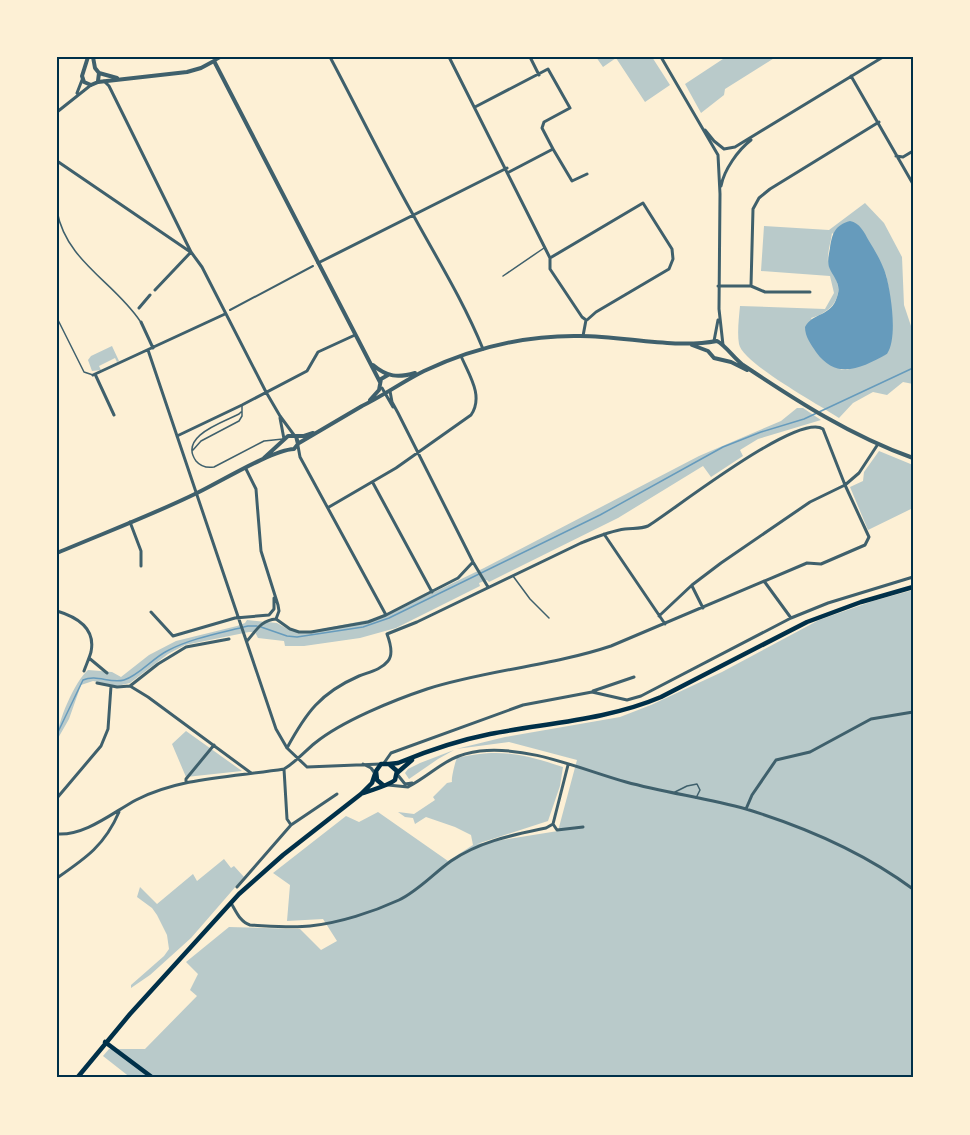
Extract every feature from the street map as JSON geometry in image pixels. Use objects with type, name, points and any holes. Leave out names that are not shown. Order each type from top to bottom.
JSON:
[{"type":"main road","points":[[77,1078],[105,1041],[231,903],[283,855],[361,794],[372,783],[377,768],[475,737],[611,713],[638,706],[661,697],[807,622],[853,604],[913,587]]},
{"type":"main road","points":[[361,794],[394,782],[397,774],[414,758]]},
{"type":"main road","points":[[385,764],[394,767],[397,774]]},
{"type":"main road","points":[[375,774],[378,782],[385,785]]},
{"type":"main road","points":[[105,1041],[153,1078]]},
{"type":"street","points":[[75,97],[88,57]]},
{"type":"street","points":[[93,57],[95,68],[99,73],[124,79]]},
{"type":"street","points":[[57,112],[98,82],[187,72],[201,68],[221,57]]},
{"type":"street","points":[[330,57],[413,216],[470,318],[483,349]]},
{"type":"street","points":[[449,57],[508,170],[550,258],[550,269],[586,320]]},
{"type":"street","points":[[530,57],[539,75]]},
{"type":"street","points":[[661,57],[718,155],[720,194],[718,286],[724,346],[724,354],[718,358]]},
{"type":"street","points":[[718,155],[762,131],[883,57]]},
{"type":"street","points":[[214,61],[385,394],[398,413]]},
{"type":"street","points":[[85,69],[95,68]]},
{"type":"street","points":[[475,107],[548,69],[570,108],[543,124],[553,149],[572,181],[587,174]]},
{"type":"street","points":[[98,82],[99,73]]},
{"type":"street","points":[[851,76],[913,184]]},
{"type":"street","points":[[82,80],[91,85]]},
{"type":"street","points":[[104,81],[109,86],[191,252],[202,267],[266,392],[295,436],[300,457],[386,615]]},
{"type":"street","points":[[751,286],[752,214],[759,198],[879,122]]},
{"type":"street","points":[[700,123],[714,141],[735,157]]},
{"type":"street","points":[[720,194],[724,176],[735,157],[762,131]]},
{"type":"street","points":[[318,263],[553,149]]},
{"type":"street","points":[[896,156],[903,157],[913,151]]},
{"type":"street","points":[[718,160],[724,166],[729,166]]},
{"type":"street","points":[[57,161],[191,252]]},
{"type":"street","points":[[550,258],[643,203],[672,249],[673,259],[669,269],[596,312],[586,320],[583,336]]},
{"type":"street","points":[[155,290],[191,252]]},
{"type":"street","points":[[230,310],[313,266]]},
{"type":"street","points":[[718,286],[751,286],[765,292],[810,292]]},
{"type":"street","points":[[139,308],[150,295]]},
{"type":"street","points":[[708,351],[717,330],[719,309]]},
{"type":"street","points":[[114,415],[94,375],[225,314]]},
{"type":"street","points":[[141,322],[153,348]]},
{"type":"street","points":[[177,436],[307,371],[318,352],[355,335]]},
{"type":"street","points":[[57,553],[198,493],[290,449],[321,429],[425,371],[483,349],[529,339],[583,336],[683,343],[713,342],[724,346],[734,358],[821,415],[878,444],[913,458]]},
{"type":"street","points":[[683,343],[697,346],[708,351],[714,358],[731,362],[764,379]]},
{"type":"street","points":[[148,350],[276,729],[287,748],[307,767]]},
{"type":"street","points":[[329,507],[373,483],[471,415],[477,401],[476,389],[461,356]]},
{"type":"street","points":[[370,362],[390,376],[396,382],[396,386]]},
{"type":"street","points":[[360,407],[376,395],[380,384],[390,376],[404,376],[425,371]]},
{"type":"street","points":[[380,384],[390,391],[392,402],[488,587]]},
{"type":"street","points":[[280,416],[285,448],[300,457]]},
{"type":"street","points":[[59,835],[77,832],[147,796],[186,782],[284,769],[294,764],[315,742],[337,728],[425,690],[480,675],[587,654],[704,608],[807,563],[821,564],[865,545],[869,537],[823,429],[814,426],[785,435],[645,527],[604,534],[581,543],[417,622],[387,634],[391,658],[382,667],[342,685],[314,706],[300,723],[287,748]]},
{"type":"street","points":[[259,462],[288,436],[304,436],[321,429]]},
{"type":"street","points":[[660,616],[692,585],[721,563],[810,502],[845,485],[859,473],[878,444]]},
{"type":"street","points":[[246,469],[258,496],[256,502],[261,551],[279,611],[276,619]]},
{"type":"street","points":[[373,483],[432,592]]},
{"type":"street","points":[[130,522],[141,552],[141,566]]},
{"type":"street","points":[[604,534],[665,624]]},
{"type":"street","points":[[247,641],[264,622],[276,619],[290,629],[311,632],[368,622],[458,578],[473,562]]},
{"type":"street","points":[[592,692],[627,700],[641,696],[791,618],[828,603],[913,577]]},
{"type":"street","points":[[764,581],[791,618]]},
{"type":"street","points":[[692,585],[704,608]]},
{"type":"street","points":[[151,612],[173,636],[238,617],[269,615],[274,609],[274,593]]},
{"type":"street","points":[[57,611],[78,620],[88,630],[92,640],[84,671]]},
{"type":"street","points":[[130,686],[158,664],[186,647],[229,639]]},
{"type":"street","points":[[89,658],[107,673]]},
{"type":"street","points":[[294,764],[307,767],[385,764],[391,753],[492,715],[523,705],[592,692],[634,677]]},
{"type":"street","points":[[96,682],[111,686],[130,686],[142,693],[252,774]]},
{"type":"street","points":[[57,798],[101,746],[108,729],[111,686]]},
{"type":"street","points":[[746,809],[752,795],[776,760],[810,752],[871,718],[913,712]]},
{"type":"street","points":[[186,782],[186,779],[214,745]]},
{"type":"street","points":[[385,785],[408,787],[444,762],[467,753],[515,752],[746,809],[855,852],[888,870],[913,889]]},
{"type":"street","points":[[361,764],[371,768],[375,774]]},
{"type":"street","points":[[231,903],[245,924],[306,926],[335,921],[402,898],[453,860],[473,849],[496,839],[546,828],[553,824],[568,765]]},
{"type":"street","points":[[284,769],[287,819],[291,825]]},
{"type":"street","points":[[397,774],[405,784],[419,780]]},
{"type":"street","points":[[237,887],[291,825],[337,794]]},
{"type":"street","points":[[57,878],[92,854],[115,822],[120,810]]},
{"type":"street","points":[[109,816],[115,817],[115,822]]},
{"type":"street","points":[[553,824],[557,830],[583,826]]},
{"type":"lane","points":[[57,211],[59,224],[76,254],[117,293],[141,322]]},
{"type":"lane","points":[[502,276],[545,248]]},
{"type":"lane","points":[[57,318],[84,372],[94,375]]},
{"type":"lane","points":[[192,450],[201,441],[239,421],[242,416],[242,405]]},
{"type":"lane","points":[[241,412],[200,434],[193,442],[192,450],[197,462],[210,468],[264,441],[283,441]]},
{"type":"lane","points":[[513,576],[530,599],[549,618]]},
{"type":"lane","points":[[674,793],[697,784],[700,790],[696,798]]},
{"type":"shaded area","points":[[596,57],[652,57],[670,85],[645,102],[616,58],[603,67]]},
{"type":"shaded area","points":[[726,57],[776,57],[725,89],[724,95],[701,113],[685,84]]},
{"type":"shaded area","points":[[865,203],[884,223],[902,257],[904,305],[913,332],[913,384],[903,382],[887,395],[873,392],[853,403],[839,418],[753,362],[743,352],[738,335],[740,306],[825,309],[834,293],[830,276],[761,271],[764,226],[829,230]],"holes":[[[832,233],[886,274],[891,314],[887,354],[847,370],[841,370],[811,318],[829,309],[838,293],[836,279],[828,262]]]},
{"type":"shaded area","points":[[112,346],[119,361],[117,362],[115,358],[99,366],[101,370],[92,371],[88,360],[91,356]]},
{"type":"shaded area","points":[[797,408],[803,408],[821,420],[758,439],[740,450],[743,456],[711,477],[703,466],[618,518],[489,582],[487,580],[479,583],[480,586],[396,628],[360,638],[304,646],[285,646],[284,641],[258,638],[255,632],[249,632],[185,645],[168,654],[130,683],[117,686],[93,681],[81,685],[69,719],[57,740],[60,723],[68,702],[88,670],[112,672],[121,677],[149,655],[176,641],[237,626],[247,620],[277,623],[291,631],[301,633],[373,619],[391,613],[484,568],[699,456],[781,421]]},
{"type":"shaded area","points":[[879,451],[913,465],[913,508],[868,530],[850,487],[863,481],[864,472]]},
{"type":"shaded area","points":[[913,590],[913,1078],[131,1078],[103,1056],[109,1049],[145,1049],[197,996],[190,990],[198,974],[186,962],[229,927],[300,929],[321,950],[337,941],[323,919],[287,921],[290,885],[273,873],[346,816],[359,822],[378,812],[448,861],[473,845],[471,835],[455,827],[426,817],[415,824],[413,818],[405,817],[398,812],[414,814],[435,800],[433,797],[447,783],[452,782],[457,758],[486,753],[511,754],[563,767],[560,786],[548,821],[477,844],[558,831],[577,760],[509,742],[456,749],[505,737],[620,717],[722,672],[819,620]]},
{"type":"shaded area","points":[[186,731],[242,771],[186,777],[172,744]]},
{"type":"shaded area","points":[[454,750],[409,779],[405,773],[420,763]]},
{"type":"shaded area","points":[[224,859],[231,868],[234,866],[244,877],[191,938],[150,975],[131,988],[131,985],[169,949],[167,935],[157,915],[152,908],[137,897],[140,887],[157,904],[193,874],[197,881]]},
{"type":"water","points":[[850,221],[863,231],[884,271],[888,283],[893,327],[887,354],[859,367],[841,369],[832,367],[816,352],[807,337],[805,327],[808,322],[831,308],[837,297],[838,284],[829,267],[829,255],[835,231]]},
{"type":"waterway","points":[[261,627],[297,637],[363,627],[389,618],[600,515],[723,447],[804,419],[913,368]]},
{"type":"waterway","points":[[57,734],[83,680],[88,678],[124,680],[135,675],[176,646],[248,626],[257,626]]}]
